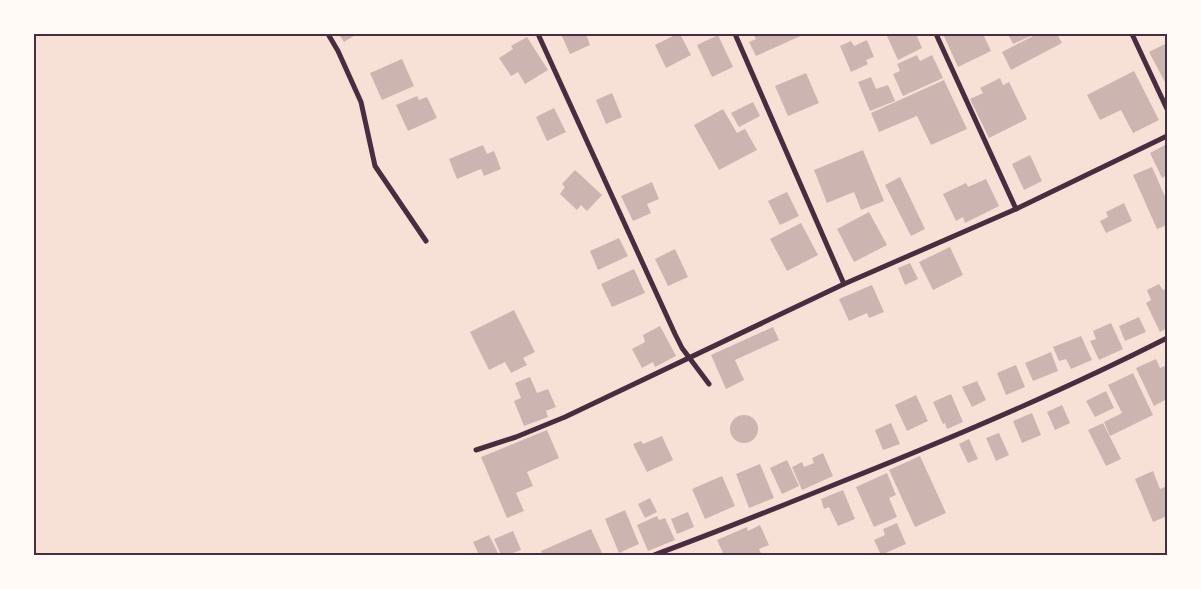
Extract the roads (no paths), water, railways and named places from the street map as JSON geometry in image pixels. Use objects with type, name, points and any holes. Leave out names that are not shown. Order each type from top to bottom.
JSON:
[{"type":"street","points":[[328,34],[338,51],[361,102],[375,166],[426,241]]},
{"type":"street","points":[[538,34],[675,334],[689,358],[709,384]]},
{"type":"street","points":[[735,34],[844,284]]},
{"type":"street","points":[[936,34],[1016,209]]},
{"type":"street","points":[[1132,34],[1167,110]]},
{"type":"street","points":[[476,450],[516,438],[565,417],[844,284],[1016,209],[1167,136]]},
{"type":"street","points":[[654,555],[937,443],[1110,367],[1167,338]]}]
